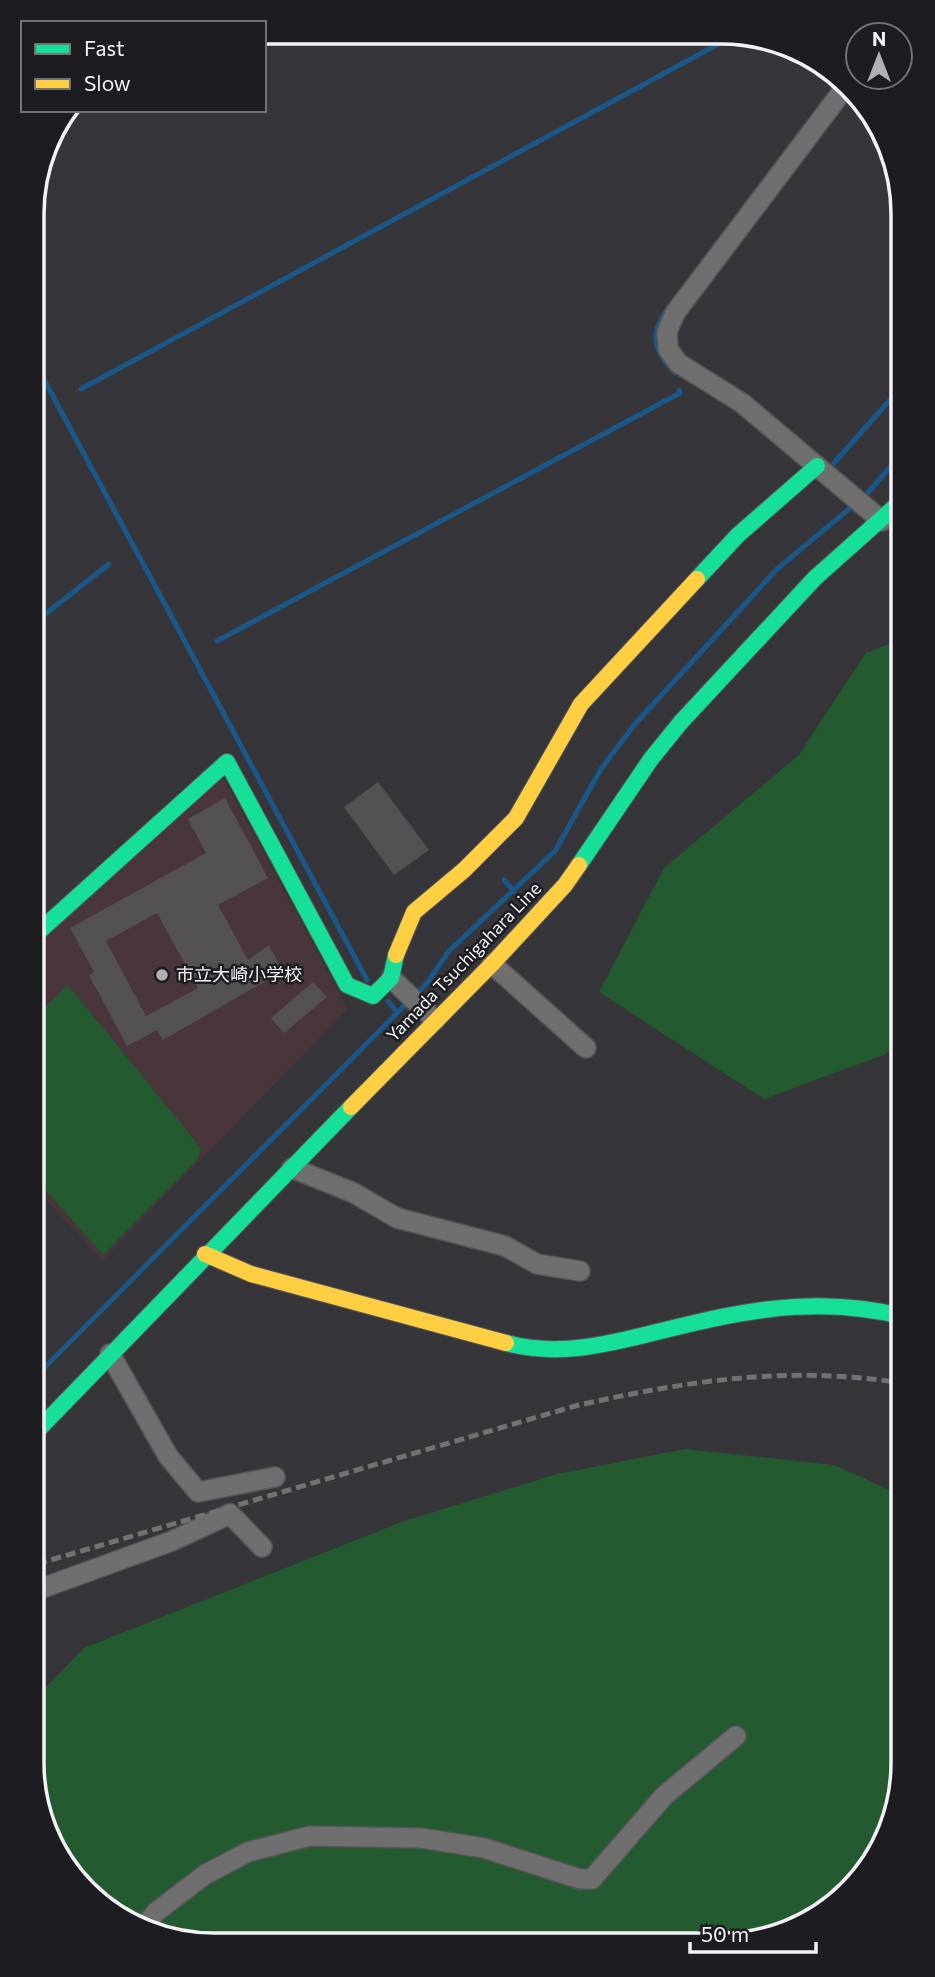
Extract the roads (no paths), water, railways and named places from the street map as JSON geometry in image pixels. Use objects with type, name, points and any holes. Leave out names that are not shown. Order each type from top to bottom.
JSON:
[{"type":"street","points":[[841,92],[675,313],[667,332],[668,349],[678,363],[742,403],[846,487],[878,518]]},
{"type":"street","points":[[395,982],[400,940],[414,912],[464,870],[516,818],[532,794],[567,724],[587,697],[737,535],[817,466]]},
{"type":"street","name":"Yamada Tsuchigahara Line","points":[[44,1424],[205,1254],[492,964],[565,886],[651,759],[681,722],[815,578],[891,509]]},
{"type":"street","points":[[44,927],[227,762],[347,985],[355,991],[373,996],[395,982]]},
{"type":"street","points":[[492,964],[586,1048]]},
{"type":"street","points":[[395,982],[435,1020]]},
{"type":"street","points":[[292,1168],[354,1193],[397,1218],[505,1246],[537,1264],[580,1270]]},
{"type":"street","points":[[205,1254],[251,1274],[511,1344],[547,1349],[595,1347],[739,1311],[772,1306],[857,1308],[891,1314]]},
{"type":"street","points":[[110,1354],[169,1456],[198,1492],[275,1477]]},
{"type":"street","points":[[44,1588],[172,1541],[230,1514],[262,1547]]},
{"type":"street","points":[[149,1920],[156,1912],[206,1874],[248,1852],[310,1836],[421,1838],[471,1846],[580,1879],[592,1879],[664,1796],[736,1736]]},
{"type":"waterway","points":[[81,389],[718,44]]},
{"type":"waterway","points":[[667,310],[657,327],[656,343],[663,358],[675,373]]},
{"type":"waterway","points":[[44,380],[367,980]]},
{"type":"waterway","points":[[217,641],[680,393],[679,390]]},
{"type":"waterway","points":[[834,463],[891,399]]},
{"type":"waterway","points":[[44,1368],[427,983],[449,951],[555,851],[601,769],[635,724],[777,569],[867,494],[891,466]]},
{"type":"waterway","points":[[44,615],[109,564]]},
{"type":"waterway","points":[[504,880],[514,891]]},
{"type":"waterway","points":[[388,1001],[397,1012]]},
{"type":"railway","points":[[44,1562],[575,1406],[616,1397],[737,1378],[818,1375],[891,1382]]},
{"type":"place","name":"市立大崎小学校","points":[[162,975]]}]
